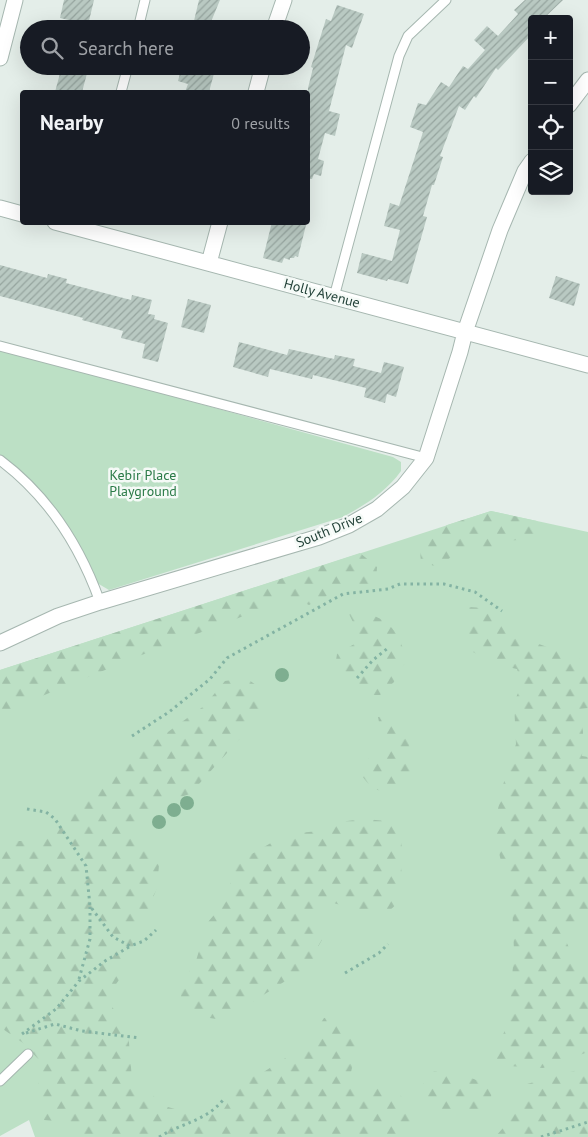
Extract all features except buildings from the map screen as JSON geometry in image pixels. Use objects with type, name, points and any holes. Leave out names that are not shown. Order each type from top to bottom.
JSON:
[{"type":"street","points":[[0,58],[15,0]]},
{"type":"street","points":[[277,20],[284,0]]},
{"type":"street","points":[[257,90],[261,75]]},
{"type":"street","points":[[573,100],[588,80]]},
{"type":"street","name":"South Drive","points":[[0,643],[58,616],[320,536],[350,525],[377,509],[403,487],[426,458],[465,332],[500,230],[528,167]]},
{"type":"street","points":[[0,208],[20,213]]},
{"type":"street","points":[[209,263],[219,225]]},
{"type":"street","name":"Holly Avenue","points":[[87,226],[209,263],[588,365]]},
{"type":"lane","points":[[140,20],[145,0]]},
{"type":"lane","points":[[334,297],[399,56],[408,36],[446,0]]},
{"type":"lane","points":[[122,90],[126,75]]},
{"type":"lane","points":[[0,346],[426,458]]},
{"type":"lane","points":[[0,460],[35,491],[63,527],[84,562],[100,602]]},
{"type":"lane","points":[[0,1081],[28,1054]]},
{"type":"path","points":[[132,736],[169,712],[210,679],[227,658],[344,594],[388,589],[400,584],[444,584],[475,592],[502,611]]},
{"type":"path","points":[[357,678],[373,660],[388,648]]},
{"type":"path","points":[[27,809],[46,812],[55,820],[86,866],[90,906],[90,939],[79,981]]},
{"type":"path","points":[[90,906],[113,937],[130,946]]},
{"type":"path","points":[[140,1038],[82,1031],[55,1024],[22,1034],[56,1009],[79,981],[105,961],[130,946],[144,941],[156,930]]},
{"type":"path","points":[[344,973],[379,953],[388,944]]},
{"type":"path","points":[[160,1137],[174,1128],[200,1119],[214,1110],[223,1100]]},
{"type":"path","points":[[541,1137],[588,1122]]},
{"type":"green space","name":"Kebir Place Playground","points":[[0,349],[393,457],[401,462],[401,471],[375,497],[343,517],[109,590],[92,580],[63,527],[0,460]]},
{"type":"green space","points":[[491,511],[588,532],[588,1137],[35,1137],[29,1120],[0,1136],[0,670]]},
{"type":"green space","points":[[491,511],[537,521],[543,535],[529,541],[504,541],[492,550],[463,548],[438,567],[421,562],[420,551],[447,525]]},
{"type":"green space","points":[[360,553],[377,567],[376,583],[335,592],[309,605],[289,596],[262,609],[139,656],[8,710],[0,725],[0,670]]},
{"type":"green space","points":[[469,607],[483,608],[495,613],[528,640],[588,662],[588,708],[580,709],[583,732],[582,756],[588,757],[588,921],[578,927],[566,941],[579,971],[588,980],[588,1052],[543,1068],[507,1066],[496,1060],[498,1046],[509,1021],[514,951],[512,903],[494,828],[503,785],[516,744],[514,702],[522,684],[517,669],[494,664],[473,652],[464,636]]},
{"type":"green space","points":[[355,608],[384,621],[390,626],[399,639],[407,661],[400,669],[394,682],[380,695],[362,695],[350,685],[335,667],[337,654],[356,643],[355,626],[349,614]]},
{"type":"green space","points":[[246,678],[259,687],[266,706],[254,723],[190,794],[157,804],[134,830],[133,834],[159,865],[157,888],[124,973],[106,998],[128,1030],[132,1080],[168,1107],[195,1115],[221,1114],[241,1081],[262,1073],[284,1059],[311,1038],[324,1018],[332,1017],[354,1031],[356,1051],[351,1072],[353,1089],[379,1084],[399,1094],[414,1111],[413,1130],[383,1137],[82,1137],[80,1123],[44,1120],[36,1098],[41,1062],[23,1043],[0,1027],[0,841],[36,841],[70,822],[81,795],[115,774],[147,747],[204,706],[225,681]]},
{"type":"green space","points":[[387,716],[396,722],[407,738],[410,747],[411,767],[407,787],[398,792],[384,793],[370,786],[362,776],[361,763],[388,747],[378,717]]},
{"type":"green space","points":[[365,819],[396,822],[402,838],[402,884],[399,902],[389,911],[359,914],[344,906],[330,902],[315,908],[315,927],[322,940],[315,952],[312,964],[224,1020],[195,1016],[181,999],[181,984],[196,961],[207,923],[229,898],[231,877],[236,863],[290,834],[318,831],[347,821]]},
{"type":"green space","points":[[588,1067],[588,1137],[495,1137],[512,1118],[523,1101],[527,1084]]},
{"type":"green space","points":[[434,1071],[458,1073],[492,1086],[491,1100],[483,1112],[458,1113],[433,1110],[423,1083]]}]
